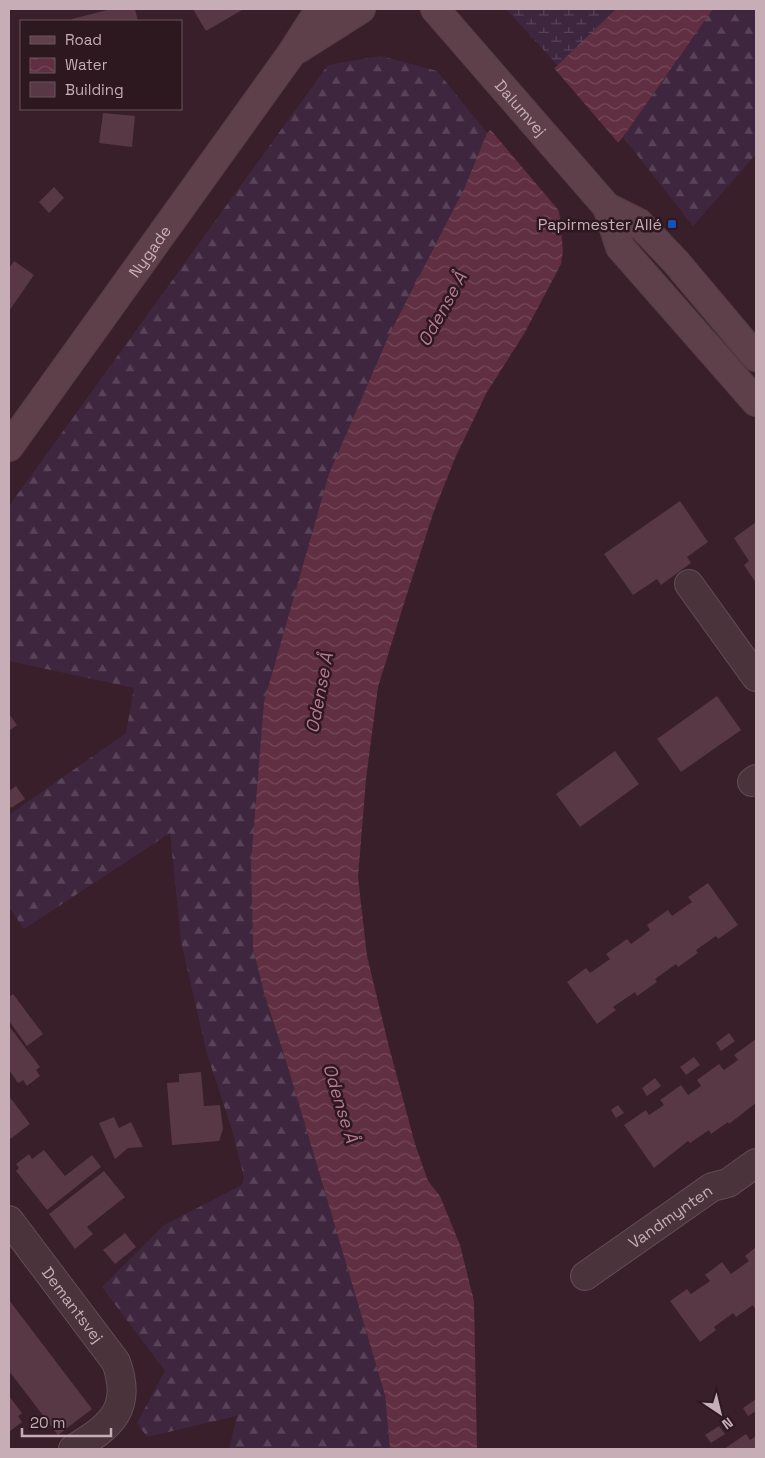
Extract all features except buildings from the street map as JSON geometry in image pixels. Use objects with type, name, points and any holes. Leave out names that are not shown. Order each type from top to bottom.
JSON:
[{"type":"street","name":"Nygade","points":[[9,447],[291,54],[320,9]]},
{"type":"street","name":"Nygade","points":[[291,54],[361,9]]},
{"type":"street","name":"Dalumvej","points":[[435,9],[607,207],[620,247],[756,402]]},
{"type":"street","name":"Dalumvej","points":[[607,207],[639,223],[676,262],[756,358]]},
{"type":"street","points":[[689,584],[756,678]]},
{"type":"street","name":"Vandmynten","points":[[586,1276],[712,1187],[728,1183],[756,1163]]},
{"type":"street","name":"Demantsvej","points":[[9,1220],[116,1362],[122,1378],[122,1395],[118,1411],[109,1424],[73,1449]]},
{"type":"green space","points":[[506,9],[616,9],[558,66]]},
{"type":"green space","points":[[713,9],[756,9],[756,154],[693,226],[623,137]]},
{"type":"green space","points":[[381,56],[437,71],[487,133],[464,189],[251,863],[253,948],[264,993],[287,1064],[385,1395],[390,1449],[229,1449],[237,1416],[147,1437],[137,1423],[165,1371],[102,1287],[164,1225],[242,1185],[244,1177],[231,1127],[207,1054],[181,941],[170,833],[24,929],[9,907],[9,815],[126,733],[134,688],[9,661],[9,506],[328,65]]},
{"type":"water","name":"Odense Å","points":[[616,9],[713,9],[623,137],[559,211],[563,251],[561,264],[524,334],[487,392],[456,456],[434,511],[378,687],[366,779],[358,877],[367,956],[415,1144],[428,1181],[440,1196],[460,1245],[474,1301],[477,1449],[390,1449],[385,1395],[287,1064],[264,993],[253,948],[251,863],[264,702],[329,474],[390,333],[464,189],[487,133]]},
{"type":"pier","points":[[553,67],[620,145],[561,213],[489,128]]},
{"type":"place","name":"Papirmester Allé","points":[[672,224]]}]
